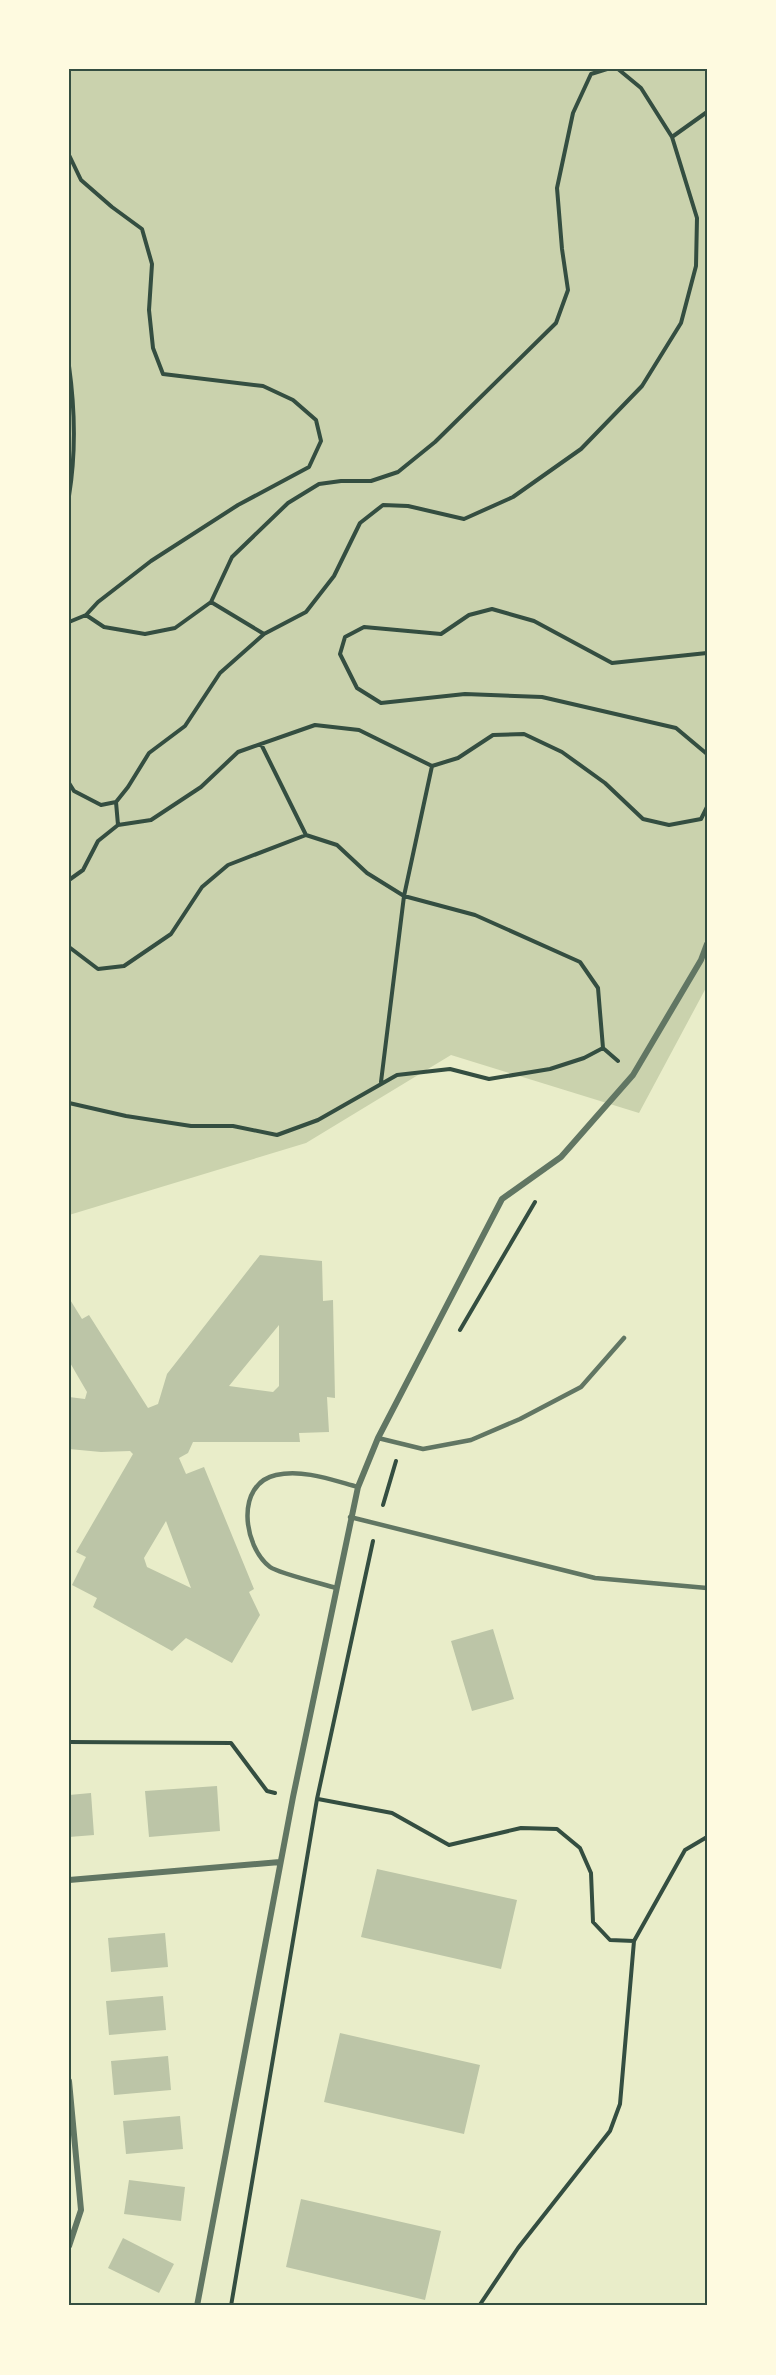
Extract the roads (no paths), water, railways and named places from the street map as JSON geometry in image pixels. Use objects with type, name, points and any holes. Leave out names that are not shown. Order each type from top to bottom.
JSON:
[{"type":"street","points":[[197,2306],[280,1862],[358,1487],[378,1438],[502,1199],[561,1157],[633,1075],[701,960],[707,944]]},
{"type":"street","points":[[69,1880],[280,1862]]},
{"type":"street","points":[[69,2081],[81,2210],[69,2246]]},
{"type":"lane","points":[[378,1438],[423,1449],[471,1440],[520,1419],[581,1387],[624,1338]]},
{"type":"lane","points":[[336,1588],[271,1567],[257,1550],[248,1527],[248,1502],[260,1484],[275,1475],[308,1474],[358,1487]]},
{"type":"lane","points":[[350,1517],[596,1578],[707,1588]]}]
